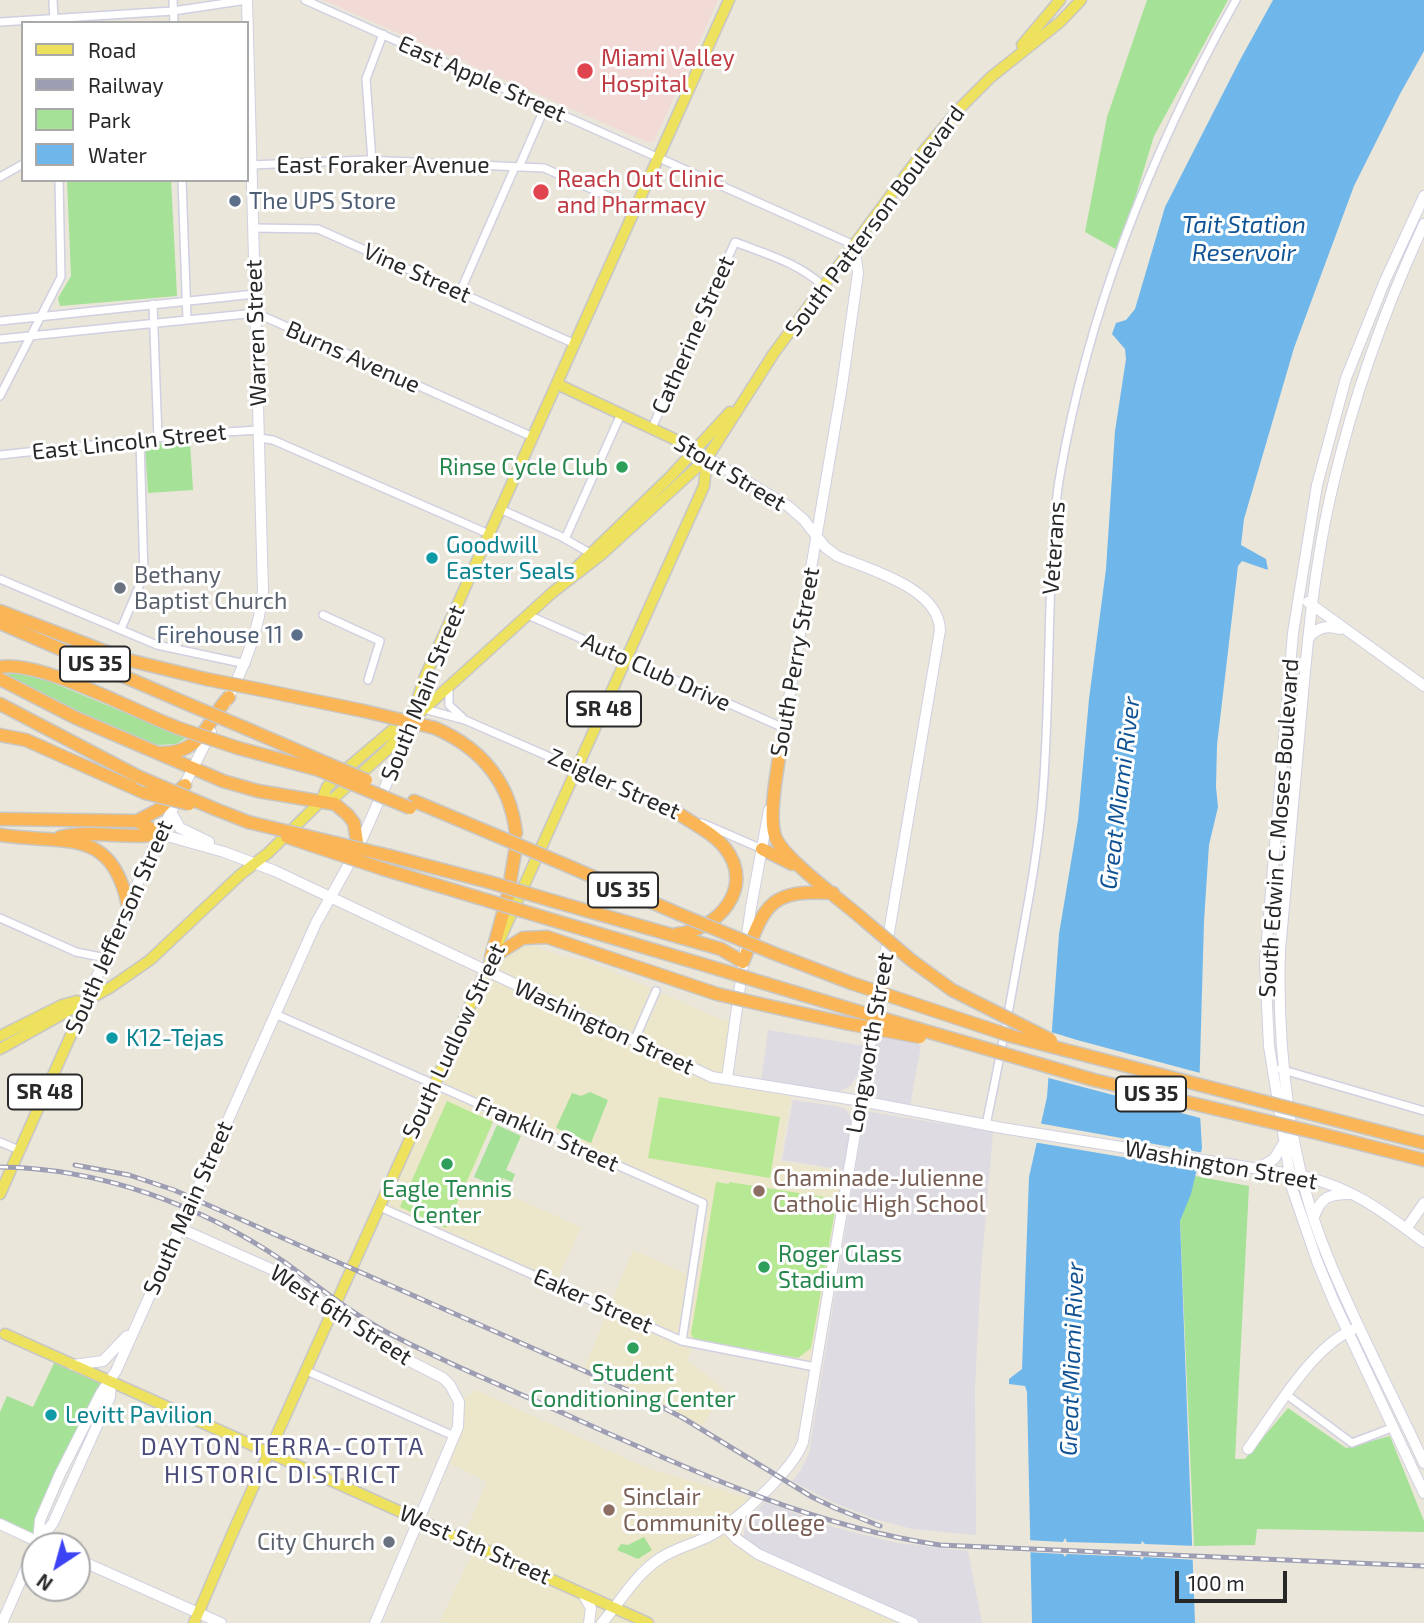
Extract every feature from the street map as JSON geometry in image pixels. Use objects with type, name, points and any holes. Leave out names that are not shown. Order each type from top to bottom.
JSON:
[{"type":"highway","points":[[0,611],[128,660],[435,728],[473,750],[494,771],[510,803],[516,833]]},
{"type":"highway","name":"US 35","points":[[0,622],[245,728],[322,766],[851,983],[976,1025],[1315,1115],[1424,1141]]},
{"type":"highway","points":[[1,671],[26,668],[53,676],[178,728],[238,748],[322,766]]},
{"type":"highway","points":[[1,671],[49,705],[192,769],[248,789],[335,804],[348,815],[356,828],[358,848]]},
{"type":"highway","points":[[152,751],[173,752],[197,741],[229,697]]},
{"type":"highway","name":"US 35","points":[[0,704],[139,777],[248,822],[383,870],[986,1050],[1094,1080],[1424,1160]]},
{"type":"highway","points":[[0,735],[26,740],[145,793],[215,809]]},
{"type":"highway","points":[[781,744],[773,815],[775,837],[788,856],[911,960],[952,990],[1076,1052]]},
{"type":"highway","points":[[0,819],[137,821],[158,810],[185,785]]},
{"type":"highway","points":[[673,934],[696,930],[718,918],[731,900],[736,881],[733,862],[725,848],[707,832],[676,812]]},
{"type":"highway","points":[[137,821],[160,834]]},
{"type":"highway","points":[[248,822],[489,882],[673,934],[726,950],[743,962],[760,919],[779,899],[798,891],[833,892]]},
{"type":"highway","points":[[55,838],[75,834],[160,834]]},
{"type":"highway","points":[[0,835],[55,838],[89,847],[106,856],[120,875],[128,906]]},
{"type":"highway","points":[[762,849],[816,879]]},
{"type":"highway","points":[[491,958],[508,895],[515,852]]},
{"type":"highway","points":[[491,958],[523,938],[547,937],[717,994],[845,1023],[986,1050]]},
{"type":"main road","name":"South Main Street","points":[[411,720],[424,679],[729,0]]},
{"type":"main road","name":"South Patterson Boulevard","points":[[0,1049],[110,987],[150,960],[321,801],[327,788],[344,771],[391,731],[424,709],[554,592],[602,554],[707,458],[748,392],[908,171],[960,108],[1012,58],[1060,0]]},
{"type":"main road","name":"South Patterson Boulevard","points":[[1012,58],[1060,22],[1081,0]]},
{"type":"main road","name":"Stout Street","points":[[557,384],[652,428],[707,458]]},
{"type":"main road","name":"South Patterson Boulevard","points":[[554,592],[590,553],[696,451],[748,392]]},
{"type":"main road","name":"South Ludlow Street","points":[[196,1618],[704,486],[707,458]]},
{"type":"main road","name":"South Patterson Boulevard","points":[[0,1036],[62,1005],[87,999]]},
{"type":"main road","name":"South Jefferson Street","points":[[1,1188],[87,999]]},
{"type":"main road","points":[[51,1020],[63,1026],[70,1037]]},
{"type":"main road","name":"West 5th Street","points":[[5,1334],[648,1623]]},
{"type":"street","points":[[53,0],[54,21],[173,11],[247,0]]},
{"type":"street","points":[[173,0],[174,21]]},
{"type":"street","name":"Warren Street","points":[[247,0],[247,21]]},
{"type":"street","name":"East Apple Street","points":[[305,0],[855,245]]},
{"type":"street","name":"Veterans","points":[[986,1125],[1038,842],[1044,782],[1054,531],[1067,432],[1105,293],[1136,205],[1171,123],[1236,0]]},
{"type":"street","points":[[0,22],[21,22]]},
{"type":"street","points":[[372,161],[367,72],[383,34]]},
{"type":"street","name":"Warren Street","points":[[246,664],[258,625],[263,591],[248,72]]},
{"type":"street","points":[[460,292],[545,107]]},
{"type":"street","name":"East Foraker Avenue","points":[[252,165],[372,161],[517,167],[555,172],[637,209]]},
{"type":"street","points":[[0,177],[21,164]]},
{"type":"street","points":[[0,396],[61,276],[59,182]]},
{"type":"street","points":[[182,182],[187,319]]},
{"type":"street","name":"South Edwin C. Moses Boulevard","points":[[1424,196],[1384,283],[1346,378],[1317,485],[1293,634],[1266,961],[1271,1068],[1290,1174],[1317,1261],[1424,1493]]},
{"type":"street","name":"South Edwin C. Moses Boulevard","points":[[1424,224],[1385,312],[1343,445],[1326,517],[1308,640],[1284,906],[1279,994],[1284,1069],[1303,1176],[1314,1217],[1326,1253],[1424,1463]]},
{"type":"street","name":"Vine Street","points":[[253,228],[315,228],[575,344]]},
{"type":"street","name":"Catherine Street","points":[[652,428],[735,242],[783,260],[812,275],[823,286]]},
{"type":"street","name":"South Perry Street","points":[[727,1079],[743,962],[842,386],[858,273],[855,245]]},
{"type":"street","points":[[0,321],[256,294]]},
{"type":"street","points":[[153,304],[158,438]]},
{"type":"street","name":"Burns Avenue","points":[[0,339],[256,313],[533,437]]},
{"type":"street","points":[[565,539],[621,414]]},
{"type":"street","name":"East Lincoln Street","points":[[0,455],[158,438],[259,434],[489,534]]},
{"type":"street","points":[[121,629],[144,575],[141,441]]},
{"type":"street","name":"Stout Street","points":[[707,458],[788,506],[804,520],[815,537],[837,556],[912,589],[926,598]]},
{"type":"street","points":[[500,509],[590,553]]},
{"type":"street","points":[[0,579],[171,649],[246,664]]},
{"type":"street","points":[[1299,596],[1424,686]]},
{"type":"street","name":"Longworth Street","points":[[614,1608],[628,1586],[647,1568],[670,1552],[707,1537],[725,1526],[794,1460],[803,1442],[940,630],[938,614],[926,598]]},
{"type":"street","points":[[323,615],[380,641],[368,680]]},
{"type":"street","name":"Auto Club Drive","points":[[528,615],[784,728]]},
{"type":"street","points":[[1308,640],[1312,633],[1322,627],[1347,630]]},
{"type":"street","name":"South Jefferson Street","points":[[87,999],[160,834],[246,664]]},
{"type":"street","points":[[449,686],[449,705],[465,720]]},
{"type":"street","name":"Zeigler Street","points":[[424,709],[465,720],[762,849]]},
{"type":"street","name":"South Main Street","points":[[40,1532],[40,1520],[60,1474],[101,1393],[111,1382],[329,897],[358,848],[396,762],[411,720]]},
{"type":"street","points":[[1278,803],[1293,805]]},
{"type":"street","points":[[171,812],[180,828],[224,852]]},
{"type":"street","points":[[160,834],[224,852]]},
{"type":"street","name":"Washington Street","points":[[224,852],[329,897],[712,1077],[861,1101],[1002,1128],[1303,1176],[1328,1182],[1354,1194],[1424,1242]]},
{"type":"street","points":[[1270,905],[1284,906]]},
{"type":"street","points":[[0,918],[76,951],[106,958]]},
{"type":"street","points":[[1266,961],[1280,962]]},
{"type":"street","points":[[634,1041],[656,991]]},
{"type":"street","name":"Franklin Street","points":[[275,1014],[703,1203],[682,1341]]},
{"type":"street","points":[[1271,1068],[1284,1069],[1424,1111]]},
{"type":"street","points":[[0,1142],[19,1150]]},
{"type":"street","points":[[1255,1170],[1274,1159],[1284,1143]]},
{"type":"street","points":[[1314,1217],[1318,1205],[1326,1198],[1336,1194],[1354,1194]]},
{"type":"street","points":[[1406,1229],[1424,1203]]},
{"type":"street","name":"Eaker Street","points":[[380,1207],[692,1345],[816,1367]]},
{"type":"street","name":"West 6th Street","points":[[179,1228],[278,1271],[390,1351],[443,1378],[455,1393],[460,1410],[458,1427],[375,1623]]},
{"type":"street","points":[[73,1364],[103,1361],[118,1348],[136,1324]]},
{"type":"street","points":[[1248,1449],[1313,1359],[1331,1343],[1360,1328]]},
{"type":"street","points":[[307,1371],[454,1436]]},
{"type":"street","points":[[1287,1395],[1352,1443],[1394,1427]]},
{"type":"street","points":[[0,1524],[21,1536]]},
{"type":"street","points":[[725,1526],[737,1539],[758,1554],[913,1623]]},
{"type":"street","points":[[91,1566],[196,1618],[221,1623]]},
{"type":"street","name":"South Main Street","points":[[2,1623],[21,1583]]},
{"type":"street","points":[[583,1594],[591,1608],[589,1623]]},
{"type":"street","points":[[602,1623],[614,1608]]},
{"type":"shaded area","name":"Miami Valley Hospital","points":[[323,0],[718,0],[654,141],[649,143]]},
{"type":"shaded area","name":"Chaminade-Julienne Catholic High School","points":[[534,946],[561,956],[587,960],[722,1020],[735,1022],[727,1079],[792,1091],[780,1162],[848,1172],[815,1367],[692,1345],[688,1360],[725,1390],[702,1426],[656,1400],[585,1367],[633,1250],[691,1276],[703,1203],[500,1113],[493,1122],[471,1178],[581,1227],[555,1284],[380,1207],[491,958],[519,947]]},
{"type":"shaded area","points":[[768,1030],[866,1046],[862,1068],[850,1086],[840,1091],[827,1092],[761,1081]]},
{"type":"shaded area","points":[[878,1036],[921,1045],[910,1106],[883,1101],[873,1094],[871,1081]]},
{"type":"shaded area","points":[[793,1100],[836,1106],[845,1109],[850,1115],[853,1123],[844,1170],[782,1160]]},
{"type":"shaded area","points":[[865,1111],[993,1132],[981,1272],[975,1388],[976,1535],[912,1529],[875,1519],[830,1501],[792,1481],[809,1453]]},
{"type":"shaded area","name":"Sinclair Community College","points":[[476,1390],[647,1468],[755,1500],[725,1526],[737,1539],[913,1623],[439,1623],[479,1539],[465,1532],[487,1482],[445,1461],[459,1427],[459,1402]]},
{"type":"shaded area","points":[[765,1502],[833,1527],[897,1543],[968,1551],[982,1623],[921,1623],[748,1544],[743,1537],[746,1523]]},
{"type":"green space","points":[[1147,0],[1228,0],[1154,136],[1119,251],[1085,232],[1107,117]]},
{"type":"green space","points":[[67,182],[171,182],[177,296],[60,306],[58,298],[71,276]]},
{"type":"green space","points":[[190,442],[193,490],[148,493],[145,444]]},
{"type":"green space","points":[[5,674],[21,674],[51,682],[186,738],[176,744],[157,745],[137,738],[70,708]]},
{"type":"green space","points":[[590,1092],[608,1100],[591,1143],[556,1128],[572,1093],[581,1096]]},
{"type":"green space","points":[[659,1097],[780,1117],[770,1178],[648,1158]]},
{"type":"green space","name":"Eagle Tennis Center","points":[[447,1101],[493,1122],[446,1228],[400,1207]]},
{"type":"green space","points":[[497,1125],[521,1136],[506,1170],[515,1174],[512,1182],[503,1178],[499,1188],[474,1177]]},
{"type":"green space","points":[[1195,1176],[1249,1186],[1235,1459],[1245,1459],[1288,1408],[1346,1448],[1390,1436],[1424,1521],[1424,1532],[1257,1529],[1255,1545],[1194,1546],[1180,1221]]},
{"type":"green space","name":"Roger Glass Stadium","points":[[716,1182],[837,1199],[811,1348],[798,1358],[694,1339],[691,1334]]},
{"type":"green space","points":[[57,1357],[111,1382],[60,1474],[41,1532],[21,1534],[0,1524],[0,1412],[7,1396],[33,1407]]},
{"type":"green space","points":[[644,1537],[652,1550],[638,1559],[617,1550],[621,1544],[628,1545]]},
{"type":"water","name":"Tait Station Reservoir","points":[[1273,0],[1424,0],[1424,51],[1354,186],[1294,348],[1244,519],[1241,545],[1266,559],[1268,570],[1242,561],[1238,566],[1217,745],[1218,807],[1209,845],[1204,921],[1199,1096],[1202,1148],[1191,1194],[1180,1221],[1195,1623],[1032,1623],[1027,1392],[1025,1386],[1009,1384],[1009,1379],[1022,1369],[1029,1177],[1047,1097],[1059,934],[1078,820],[1089,699],[1106,569],[1115,431],[1126,359],[1125,349],[1112,334],[1116,323],[1126,320],[1135,309],[1165,207]]},
{"type":"pier","points":[[1048,1031],[1204,1074],[1204,1119],[1045,1077]]},
{"type":"pier","points":[[1038,1123],[1204,1153],[1200,1170],[1033,1142]]},
{"type":"pier","points":[[1065,1538],[1067,1542],[1141,1544],[1142,1541],[1145,1544],[1197,1546],[1197,1560],[1144,1557],[1142,1560],[1140,1557],[1067,1554],[1065,1557],[1063,1554],[1026,1552],[1026,1540],[1063,1542]]},
{"type":"railway","points":[[75,1165],[129,1175],[174,1190],[639,1395],[683,1418],[812,1497],[880,1526]]},
{"type":"railway","points":[[0,1167],[37,1169],[111,1182],[184,1207],[251,1241],[364,1319],[392,1335],[709,1477],[845,1525],[940,1545],[1424,1566]]},
{"type":"place","name":"Miami Valley Hospital","points":[[585,71]]},
{"type":"place","name":"Reach Out Clinic and Pharmacy","points":[[541,192]]},
{"type":"place","name":"The UPS Store","points":[[235,201]]},
{"type":"place","name":"Rinse Cycle Club","points":[[622,467]]},
{"type":"place","name":"Goodwill Easter Seals","points":[[432,558]]},
{"type":"place","name":"Bethany Baptist Church","points":[[120,588]]},
{"type":"place","name":"Firehouse 11","points":[[297,635]]},
{"type":"place","name":"K12-Tejas","points":[[112,1038]]},
{"type":"place","name":"Eagle Tennis Center","points":[[447,1164]]},
{"type":"place","name":"Chaminade-Julienne Catholic High School","points":[[759,1191]]},
{"type":"place","name":"Roger Glass Stadium","points":[[764,1267]]},
{"type":"place","name":"Student Conditioning Center","points":[[633,1348]]},
{"type":"place","name":"Levitt Pavilion","points":[[51,1415]]},
{"type":"place","name":"Sinclair Community College","points":[[609,1510]]},
{"type":"place","name":"City Church","points":[[389,1542]]},
{"type":"district","name":"DAYTON TERRA-COTTA HISTORIC DISTRICT","points":[[283,1461]]},
{"type":"water label","name":"Great Miami River","points":[[1120,793]]},
{"type":"water label","name":"Great Miami River","points":[[1072,1359]]}]
